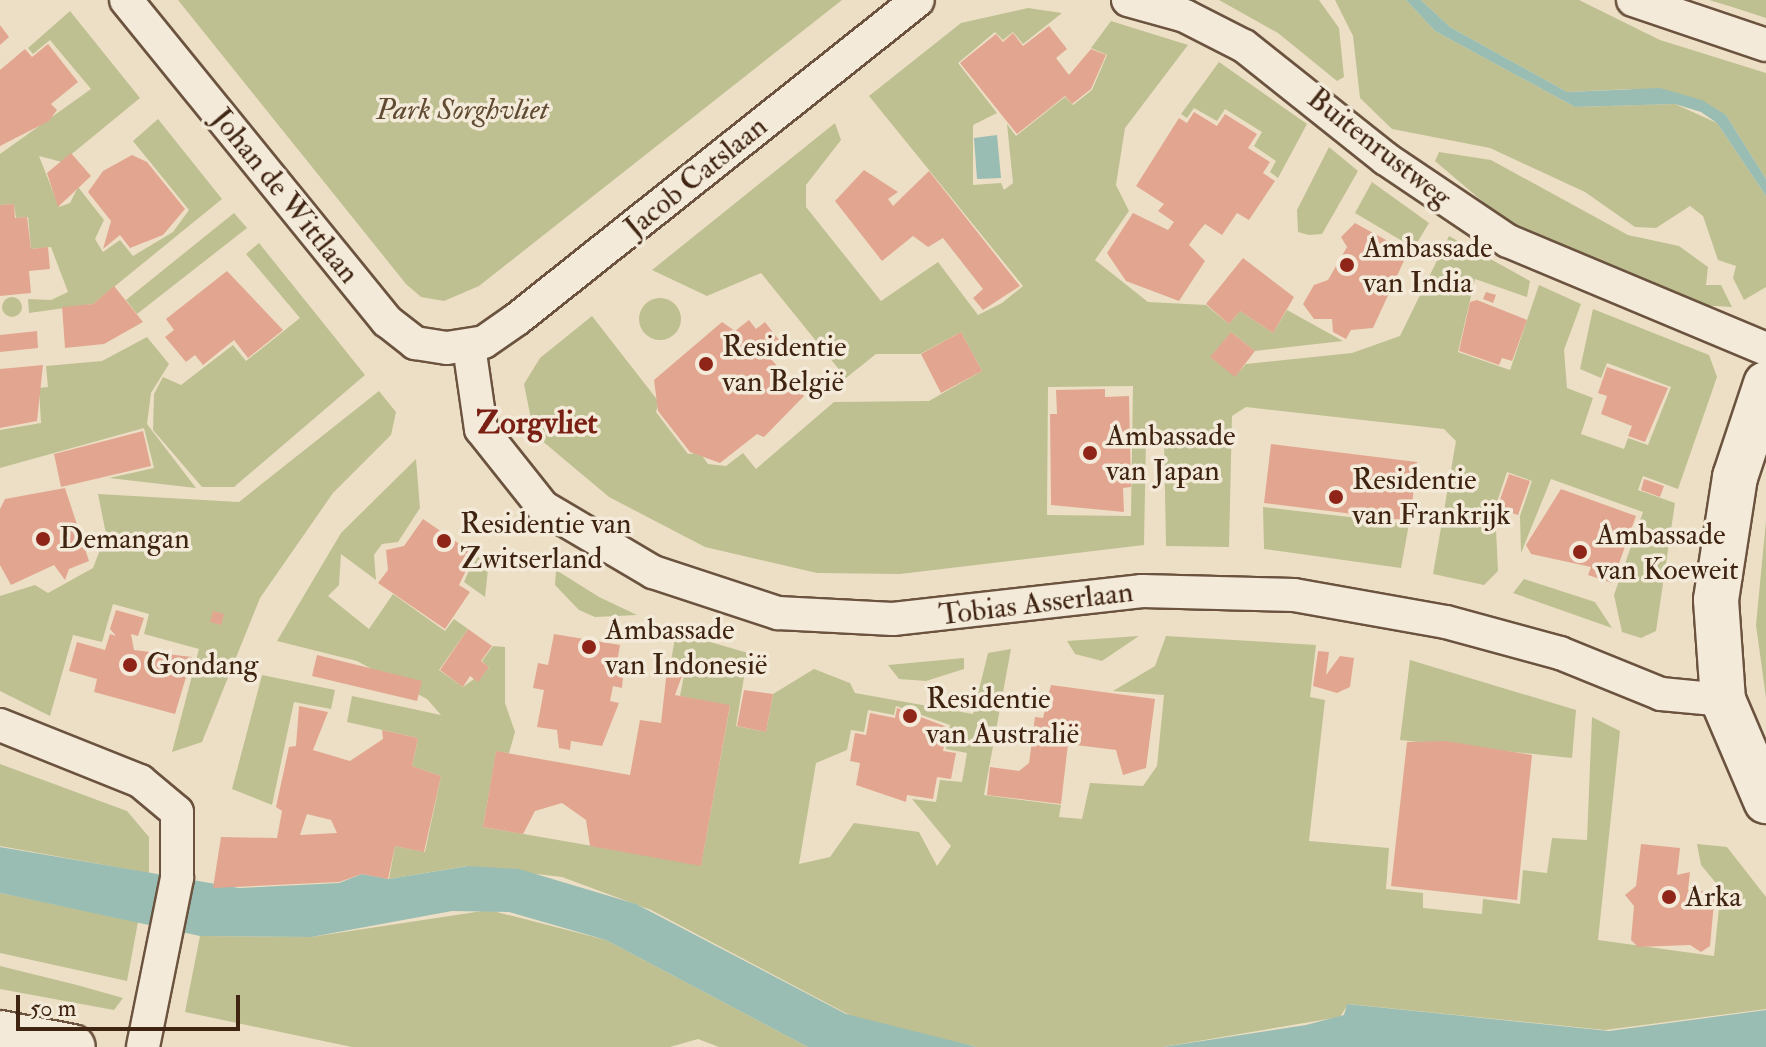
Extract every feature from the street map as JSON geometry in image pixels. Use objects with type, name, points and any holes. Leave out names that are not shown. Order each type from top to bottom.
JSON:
[{"type":"main road","points":[[1766,384],[1720,545],[1723,700],[1766,801]]},
{"type":"main road","points":[[0,1033],[73,1047]]},
{"type":"street","name":"Johan de Wittlaan","points":[[126,0],[387,321],[415,343],[469,346]]},
{"type":"street","name":"Jacob Catslaan","points":[[469,346],[517,319],[918,0]]},
{"type":"street","name":"Buitenrustweg","points":[[1128,0],[1185,16],[1244,46],[1386,159],[1508,241],[1766,349]]},
{"type":"street","points":[[1633,0],[1766,45]]},
{"type":"street","name":"Tobias Asserlaan","points":[[469,346],[481,429],[543,507],[653,572],[778,613],[893,619],[1142,591],[1294,595],[1446,622],[1560,653],[1661,694],[1723,700]]},
{"type":"street","points":[[0,725],[160,792],[177,812],[177,878],[143,1047]]},
{"type":"green space","name":"Park Sorghvliet","points":[[178,0],[842,0],[479,286],[444,301],[421,297],[406,284]]},
{"type":"green space","points":[[1219,0],[1319,0],[1339,28],[1344,77],[1337,81],[1278,33]]},
{"type":"green space","points":[[1335,0],[1406,0],[1435,31],[1575,107],[1675,104],[1717,123],[1766,196],[1766,287],[1744,300],[1733,278],[1736,266],[1718,260],[1703,216],[1690,206],[1656,228],[1635,227],[1585,192],[1490,148],[1392,129],[1360,98],[1353,36]]},
{"type":"green space","points":[[1421,0],[1579,0],[1660,40],[1766,73],[1766,179],[1726,115],[1630,89],[1567,92],[1450,27]]},
{"type":"green space","points":[[1709,0],[1766,0],[1766,18],[1729,6]]},
{"type":"green space","points":[[1028,8],[1062,13],[1023,44],[1013,32],[1003,40],[995,32],[958,63],[997,113],[973,125],[973,185],[1001,183],[1004,190],[1013,183],[1007,124],[1016,136],[1065,97],[1073,105],[1092,90],[1107,55],[1091,48],[1111,21],[1188,45],[1125,128],[1116,185],[1129,211],[1095,260],[1148,302],[1206,305],[1229,324],[1240,311],[1273,333],[1287,310],[1343,341],[1255,351],[1231,332],[1211,357],[1235,376],[1246,364],[1352,353],[1400,336],[1449,236],[1530,281],[1527,297],[1475,279],[1458,352],[1510,370],[1539,285],[1581,304],[1564,350],[1567,388],[1593,398],[1581,434],[1624,449],[1628,438],[1648,445],[1671,387],[1607,363],[1601,378],[1580,369],[1593,309],[1709,355],[1717,377],[1678,489],[1643,476],[1638,490],[1675,503],[1656,631],[1641,638],[1622,632],[1614,595],[1643,512],[1551,479],[1521,553],[1520,516],[1532,481],[1507,472],[1495,508],[1498,571],[1484,585],[1433,574],[1456,441],[1444,429],[1246,407],[1232,416],[1229,547],[1166,546],[1164,440],[1146,439],[1144,545],[900,574],[817,573],[705,547],[609,497],[534,434],[524,384],[540,358],[592,316],[659,402],[656,412],[688,454],[700,453],[708,464],[726,466],[743,453],[756,469],[834,402],[929,401],[982,371],[961,332],[920,354],[876,354],[846,378],[761,273],[707,296],[652,270],[835,123],[841,140],[806,185],[806,207],[881,301],[938,262],[978,315],[1002,303],[1023,286],[869,96],[961,23]],"holes":[[[1133,386],[1131,516],[1047,515],[1048,387]]]},
{"type":"green space","points":[[70,11],[140,98],[62,162],[39,156],[59,207],[70,203],[78,187],[104,220],[95,239],[103,252],[120,240],[133,256],[173,232],[189,210],[133,141],[158,119],[222,199],[93,304],[29,313],[28,299],[51,300],[68,292],[51,247],[31,249],[28,217],[16,218],[14,204],[0,205],[0,154],[91,89],[50,40],[33,54],[28,48]]},
{"type":"green space","points":[[1219,62],[1307,124],[1278,178],[1270,172],[1276,161],[1254,146],[1262,132],[1225,109],[1217,121],[1194,108],[1187,118],[1181,114]]},
{"type":"green space","points":[[1329,147],[1358,171],[1322,234],[1298,232],[1297,210]]},
{"type":"green space","points":[[1439,152],[1491,160],[1628,235],[1679,246],[1708,267],[1706,285],[1721,285],[1732,307],[1698,305],[1502,218],[1435,161]]},
{"type":"green space","points":[[1372,182],[1429,223],[1414,248],[1355,213]]},
{"type":"green space","points":[[234,213],[247,228],[137,314],[126,300]]},
{"type":"green space","points":[[259,243],[365,375],[234,487],[202,487],[153,430],[154,394],[163,377],[181,385],[233,345],[246,361],[300,318],[246,254]]},
{"type":"green space","points":[[12,297],[19,300],[22,307],[19,314],[12,317],[5,314],[2,307],[5,300]]},
{"type":"green space","points":[[660,298],[675,304],[681,319],[675,334],[660,340],[645,334],[639,319],[645,304]]},
{"type":"green space","points":[[147,337],[169,364],[151,393],[147,424],[196,488],[109,478],[154,468],[144,428],[0,468],[0,430],[41,423],[39,388],[48,387],[46,366],[102,361]]},
{"type":"green space","points":[[379,391],[396,412],[391,435],[333,493],[260,598],[202,742],[172,752],[199,649],[144,634],[149,614],[113,604],[102,642],[73,635],[50,716],[0,691],[0,596],[35,585],[48,593],[93,568],[106,534],[98,494],[239,502]]},
{"type":"green space","points":[[416,459],[420,508],[398,542],[382,544],[374,555],[376,580],[341,554],[339,585],[328,596],[369,629],[393,594],[445,631],[454,619],[468,629],[439,670],[463,687],[489,668],[482,661],[493,646],[505,647],[505,703],[515,732],[509,753],[496,752],[483,827],[701,865],[730,706],[680,696],[686,665],[671,661],[676,632],[748,653],[736,726],[766,732],[773,694],[814,669],[850,683],[855,693],[973,714],[988,653],[1011,649],[984,795],[1061,805],[1059,817],[1082,819],[1090,783],[1143,786],[1157,766],[1164,695],[1113,691],[1155,666],[1166,636],[1316,645],[1310,697],[1325,700],[1309,841],[1389,848],[1386,889],[1423,893],[1423,908],[1482,914],[1483,899],[1520,904],[1523,870],[1547,873],[1552,838],[1587,840],[1592,717],[1620,731],[1598,940],[1714,956],[1721,889],[1701,865],[1697,844],[1727,847],[1766,897],[1766,1009],[1605,1030],[1348,1004],[1340,1017],[1163,1047],[977,1047],[857,1019],[651,910],[562,877],[467,866],[389,879],[395,846],[425,852],[441,776],[412,766],[418,738],[347,722],[352,696],[441,715],[427,699],[357,661],[277,641],[341,533]],"holes":[[[896,706],[950,725],[946,749],[967,753],[962,782],[940,780],[936,802],[912,799],[951,846],[937,866],[919,832],[854,823],[830,857],[799,864],[816,763],[847,750],[851,730],[864,732],[868,710],[894,715]]]},
{"type":"green space","points":[[1263,507],[1409,524],[1401,568],[1264,549]]},
{"type":"green space","points":[[1766,521],[1766,698],[1756,625]]},
{"type":"green space","points":[[476,554],[488,569],[485,597],[464,582]]},
{"type":"green space","points":[[556,570],[599,597],[637,615],[595,617],[579,610],[555,585]]},
{"type":"green space","points":[[1524,579],[1595,602],[1612,628],[1513,593]]},
{"type":"green space","points":[[1139,636],[1102,661],[1075,654],[1067,641]]},
{"type":"green space","points":[[964,658],[964,669],[926,681],[899,679],[888,665]]},
{"type":"green space","points":[[1410,660],[1576,710],[1572,758],[1400,740]]},
{"type":"green space","points":[[262,675],[335,690],[331,709],[294,702],[272,805],[232,789]]},
{"type":"green space","points":[[0,764],[127,811],[149,837],[149,873],[0,846]]},
{"type":"green space","points":[[0,893],[138,922],[127,981],[0,953]]},
{"type":"green space","points":[[489,910],[606,940],[808,1047],[719,1047],[698,1039],[670,1047],[352,1047],[185,1012],[200,936],[311,937]]},
{"type":"green space","points":[[0,966],[123,998],[114,1010],[0,989]]},
{"type":"water","points":[[1406,0],[1421,0],[1450,27],[1567,92],[1660,88],[1702,100],[1726,115],[1766,179],[1766,196],[1717,123],[1701,112],[1675,104],[1575,107],[1435,31]]},
{"type":"water","points":[[997,135],[1001,178],[977,179],[974,138]]},
{"type":"water","points":[[0,847],[239,888],[339,883],[362,874],[389,879],[468,866],[519,869],[636,904],[846,1014],[977,1047],[808,1047],[606,940],[509,912],[452,911],[311,937],[200,936],[0,893]]},
{"type":"water","points":[[1347,1004],[1609,1031],[1766,1010],[1766,1047],[1163,1047],[1306,1025],[1344,1015]]},
{"type":"building","points":[[0,25],[9,37],[0,45]]},
{"type":"building","points":[[1049,26],[1067,49],[1056,58],[1069,75],[1091,49],[1106,55],[1091,89],[1072,104],[1065,96],[1017,134],[960,63],[996,34],[1003,42],[1013,33],[1023,46]]},
{"type":"building","points":[[48,44],[78,82],[51,104],[57,110],[49,121],[0,146],[0,70],[25,49],[32,57]]},
{"type":"building","points":[[1194,112],[1217,126],[1225,114],[1257,134],[1248,148],[1270,162],[1263,173],[1275,181],[1249,220],[1237,213],[1222,235],[1205,224],[1199,231],[1189,245],[1205,261],[1179,301],[1126,281],[1107,253],[1133,213],[1168,230],[1174,222],[1158,211],[1164,204],[1136,186],[1179,118],[1187,123]]},
{"type":"building","points":[[71,153],[91,176],[58,207],[47,173]]},
{"type":"building","points":[[132,155],[147,162],[185,209],[163,235],[130,248],[120,235],[103,249],[111,221],[88,192],[103,171]]},
{"type":"building","points":[[864,170],[898,192],[888,199],[893,206],[929,171],[1020,286],[983,310],[973,298],[983,289],[943,238],[928,247],[913,236],[882,261],[835,201]]},
{"type":"building","points":[[14,204],[15,218],[27,217],[31,249],[48,247],[50,269],[29,271],[31,293],[0,296],[0,205]]},
{"type":"building","points":[[1355,223],[1408,252],[1373,328],[1351,330],[1346,339],[1333,332],[1332,319],[1314,319],[1303,304],[1314,285],[1328,280],[1347,247],[1341,237]]},
{"type":"building","points":[[1243,258],[1294,297],[1273,333],[1240,311],[1229,324],[1206,304]]},
{"type":"building","points":[[227,271],[283,330],[248,358],[234,340],[203,365],[195,355],[186,362],[165,337],[174,330],[166,319]]},
{"type":"building","points":[[114,286],[143,322],[104,344],[65,348],[62,307],[93,304]]},
{"type":"building","points":[[1486,292],[1496,295],[1493,303],[1483,299]]},
{"type":"building","points":[[1477,300],[1527,320],[1512,361],[1502,358],[1499,365],[1459,351],[1470,302]]},
{"type":"building","points":[[749,320],[756,329],[765,322],[785,348],[771,359],[804,396],[764,437],[757,434],[720,463],[690,452],[658,411],[654,380],[722,322],[735,331]]},
{"type":"building","points":[[37,331],[38,348],[0,352],[0,335]]},
{"type":"building","points":[[961,332],[982,371],[941,393],[921,354]]},
{"type":"building","points":[[1231,332],[1255,351],[1235,377],[1210,357]]},
{"type":"building","points":[[43,365],[37,421],[0,428],[0,369]]},
{"type":"building","points":[[1607,367],[1668,388],[1645,442],[1628,436],[1632,426],[1601,414],[1607,396],[1598,393]]},
{"type":"building","points":[[1105,389],[1105,397],[1129,396],[1131,487],[1123,488],[1124,512],[1051,505],[1050,414],[1057,414],[1056,390]]},
{"type":"building","points":[[143,431],[151,466],[61,487],[54,454]]},
{"type":"building","points":[[1271,444],[1417,462],[1410,521],[1264,503]]},
{"type":"building","points":[[1509,474],[1530,481],[1518,515],[1497,508]]},
{"type":"building","points":[[1644,479],[1664,486],[1660,497],[1641,490]]},
{"type":"building","name":"Demangan","points":[[65,488],[89,561],[69,569],[65,580],[54,565],[11,585],[0,565],[0,509],[5,499]]},
{"type":"building","points":[[1561,489],[1636,516],[1612,583],[1588,575],[1591,567],[1531,554],[1526,545]]},
{"type":"building","points":[[423,519],[474,554],[459,585],[470,592],[445,629],[378,583],[388,570],[386,550],[404,546]]},
{"type":"building","name":"Gondang","points":[[116,610],[144,618],[138,636],[131,634],[134,650],[192,657],[175,714],[94,692],[97,679],[69,671],[77,642],[105,650],[110,634],[116,636],[110,629]]},
{"type":"building","points":[[213,611],[224,614],[221,625],[210,622]]},
{"type":"building","points":[[468,629],[492,646],[481,661],[489,667],[478,682],[470,676],[463,687],[440,670]]},
{"type":"building","points":[[554,634],[620,645],[615,675],[623,677],[622,688],[613,686],[610,701],[619,703],[602,746],[571,741],[570,750],[559,748],[557,730],[537,727],[544,690],[533,688],[538,663],[548,665]]},
{"type":"building","points":[[1318,651],[1329,652],[1326,675],[1340,656],[1354,658],[1350,687],[1337,693],[1313,686]]},
{"type":"building","points":[[317,655],[422,681],[417,701],[312,676]]},
{"type":"building","points":[[668,661],[686,665],[675,695],[730,705],[701,866],[590,846],[586,820],[562,803],[535,811],[523,834],[483,827],[496,751],[630,775],[640,720],[661,723]]},
{"type":"building","points":[[1051,685],[1155,699],[1146,768],[1123,775],[1116,750],[1068,744],[1061,804],[987,795],[990,767],[1019,771],[1029,763],[1035,717],[1043,718]]},
{"type":"building","points":[[744,690],[773,694],[766,732],[737,726]]},
{"type":"building","points":[[299,706],[328,712],[313,750],[350,761],[383,739],[382,730],[418,738],[412,766],[441,776],[424,852],[395,846],[388,879],[362,874],[339,882],[213,888],[221,837],[277,838],[282,811],[276,807],[289,747],[296,746]],"holes":[[[307,814],[331,820],[337,833],[300,835]]]},
{"type":"building","points":[[897,708],[947,727],[943,751],[956,753],[951,779],[937,777],[933,799],[907,795],[906,802],[856,785],[860,763],[850,761],[855,733],[866,735],[870,713],[895,718]]},
{"type":"building","points":[[1446,741],[1532,755],[1517,900],[1391,886],[1407,742]]},
{"type":"building","name":"Arka","points":[[1641,844],[1680,848],[1677,875],[1690,872],[1688,890],[1715,892],[1710,946],[1701,952],[1690,945],[1638,947],[1631,940],[1634,906],[1625,895],[1636,886]]},
{"type":"place","name":"Ambassade van India","points":[[1347,265]]},
{"type":"place","name":"Residentie van België","points":[[706,364]]},
{"type":"place","name":"Ambassade van Japan","points":[[1090,453]]},
{"type":"place","name":"Residentie van Frankrijk","points":[[1336,497]]},
{"type":"place","name":"Demangan","points":[[43,539]]},
{"type":"place","name":"Residentie van Zwitserland","points":[[444,541]]},
{"type":"place","name":"Ambassade van Koeweit","points":[[1580,552]]},
{"type":"place","name":"Ambassade van Indonesië","points":[[589,647]]},
{"type":"place","name":"Gondang","points":[[130,665]]},
{"type":"place","name":"Residentie van Australië","points":[[910,716]]},
{"type":"place","name":"Arka","points":[[1669,897]]},
{"type":"district","name":"Zorgvliet","points":[[537,423]]}]
